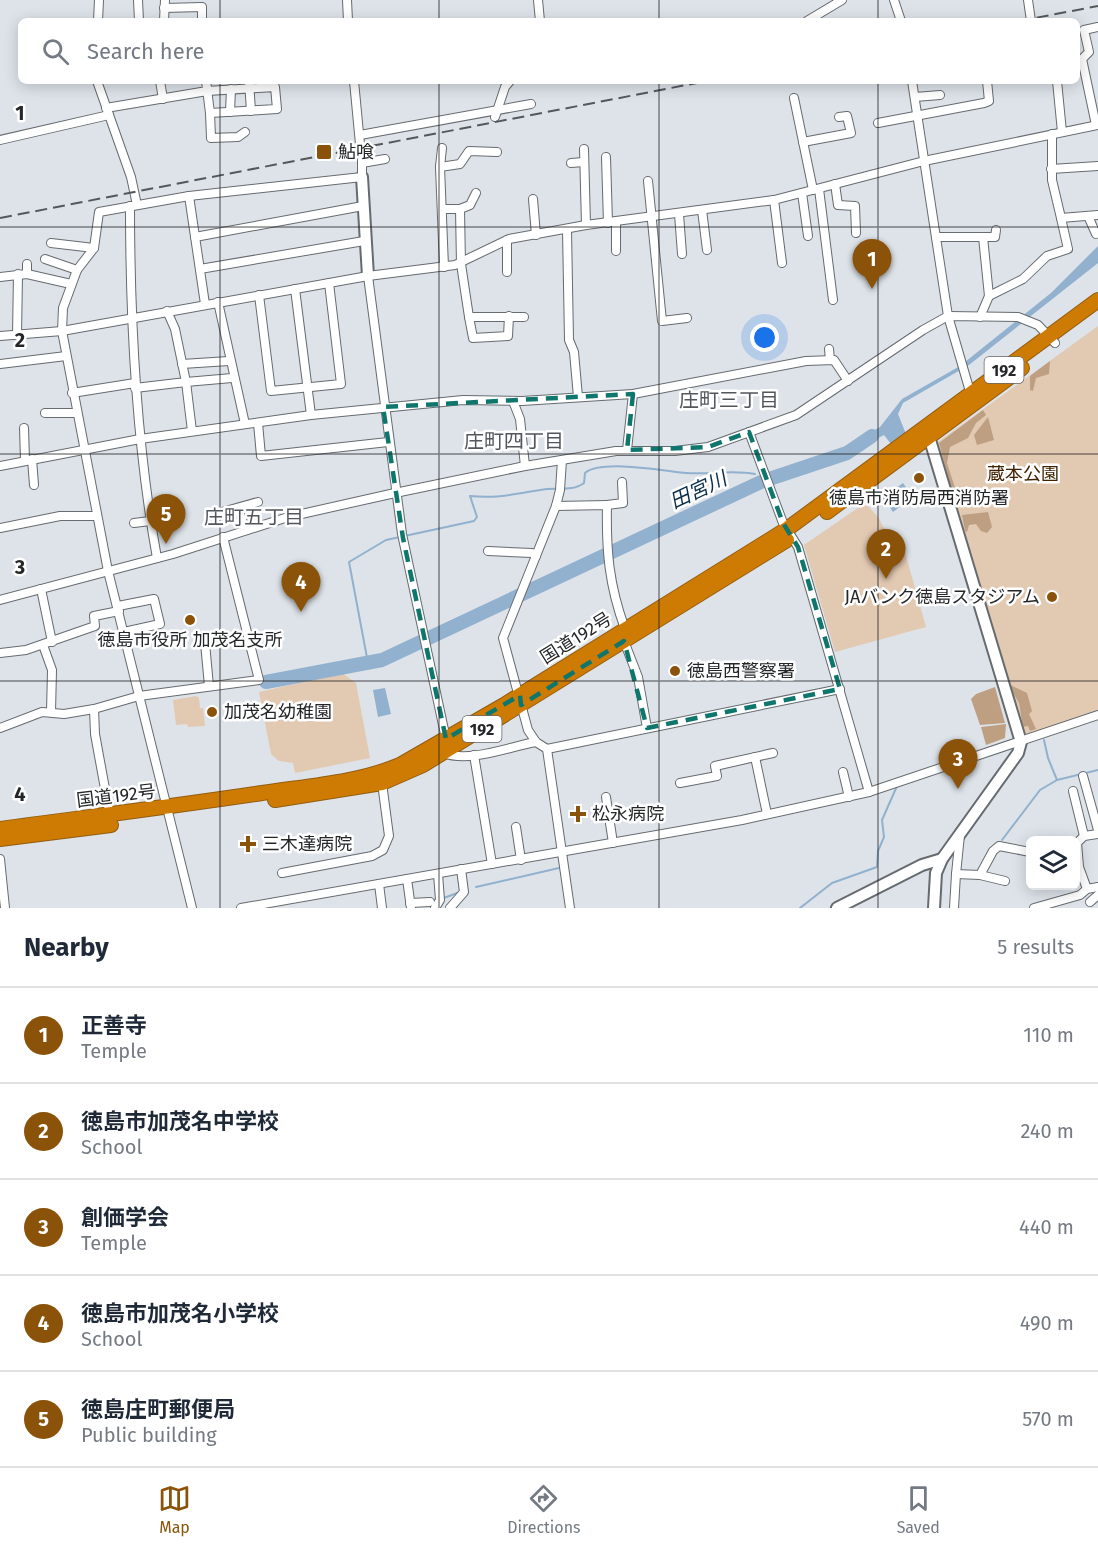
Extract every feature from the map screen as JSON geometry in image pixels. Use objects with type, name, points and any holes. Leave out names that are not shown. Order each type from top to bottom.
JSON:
[{"type":"highway","name":"国道192号","points":[[0,829],[110,816],[168,812],[382,783],[407,773],[443,753],[521,699],[789,533],[913,445],[1052,340],[1098,300]]},
{"type":"highway","name":"国道192号","points":[[928,433],[971,395],[1098,310]]},
{"type":"highway","name":"国道192号","points":[[0,839],[168,812],[384,772],[416,757],[521,699]]},
{"type":"street","points":[[98,18],[99,0]]},
{"type":"street","points":[[138,0],[139,18]]},
{"type":"street","points":[[347,0],[348,18]]},
{"type":"street","points":[[538,0],[540,18]]},
{"type":"street","points":[[812,18],[842,0]]},
{"type":"street","points":[[894,0],[900,18]]},
{"type":"street","points":[[1028,0],[1031,18]]},
{"type":"street","points":[[165,4],[202,7],[202,18]]},
{"type":"street","points":[[1080,58],[1089,52],[1081,31],[1098,27]]},
{"type":"street","points":[[0,336],[62,331],[368,276],[462,264],[507,240],[586,225],[774,200],[924,161],[1097,125],[1080,63]]},
{"type":"street","points":[[98,84],[131,177],[133,206],[130,318],[140,439],[157,558]]},
{"type":"street","points":[[160,84],[163,99]]},
{"type":"street","points":[[206,84],[211,138],[238,137],[244,132]]},
{"type":"street","points":[[0,140],[163,99],[229,86],[274,84],[277,109],[210,113]]},
{"type":"street","points":[[354,84],[362,163],[364,241],[395,493],[402,536],[446,739]]},
{"type":"street","points":[[495,114],[508,84]]},
{"type":"street","points":[[913,84],[948,316],[971,395]]},
{"type":"street","points":[[878,123],[984,103],[989,101],[987,84]]},
{"type":"street","points":[[1057,84],[1062,132]]},
{"type":"street","points":[[249,85],[251,111]]},
{"type":"street","points":[[229,86],[230,112]]},
{"type":"street","points":[[915,98],[940,95]]},
{"type":"street","points":[[794,98],[816,189],[833,300]]},
{"type":"street","points":[[360,135],[495,114],[531,104]]},
{"type":"street","points":[[803,142],[851,133],[847,116],[839,117]]},
{"type":"street","points":[[989,296],[1023,279],[1047,256],[1068,249],[1051,170],[1052,134]]},
{"type":"street","points":[[442,148],[440,167],[444,267]]},
{"type":"street","points":[[584,149],[586,225]]},
{"type":"street","points":[[440,167],[460,164],[469,151],[497,152]]},
{"type":"street","points":[[606,157],[616,251]]},
{"type":"street","points":[[362,163],[386,159]]},
{"type":"street","points":[[571,163],[584,162]]},
{"type":"street","points":[[1051,170],[1098,166]]},
{"type":"street","points":[[192,908],[108,571],[72,393],[62,331],[63,308],[76,270],[94,248],[99,212],[189,195],[362,177]]},
{"type":"street","points":[[648,181],[662,321],[687,318]]},
{"type":"street","points":[[835,184],[838,205],[855,206],[856,232]]},
{"type":"street","points":[[442,209],[460,209],[470,205],[476,193]]},
{"type":"street","points":[[802,193],[808,236]]},
{"type":"street","points":[[189,195],[205,304]]},
{"type":"street","points":[[533,199],[536,235]]},
{"type":"street","points":[[774,200],[782,263]]},
{"type":"street","points":[[195,237],[363,206]]},
{"type":"street","points":[[460,209],[462,264],[473,338],[508,336],[509,316]]},
{"type":"street","points":[[702,210],[706,250]]},
{"type":"street","points":[[679,214],[682,254]]},
{"type":"street","points":[[1061,218],[1098,215]]},
{"type":"street","points":[[1088,216],[1096,234]]},
{"type":"street","points":[[567,230],[569,340],[574,352],[578,397]]},
{"type":"street","points":[[936,237],[995,237],[996,230]]},
{"type":"street","points":[[980,317],[989,296],[983,237]]},
{"type":"street","points":[[507,240],[507,272]]},
{"type":"street","points":[[200,269],[364,241]]},
{"type":"street","points":[[51,243],[94,248]]},
{"type":"street","points":[[45,259],[76,270]]},
{"type":"street","points":[[27,264],[27,274]]},
{"type":"street","points":[[17,334],[18,274]]},
{"type":"street","points":[[0,277],[27,274],[71,284]]},
{"type":"street","points":[[259,295],[270,391],[341,384],[329,284]]},
{"type":"street","points":[[295,289],[311,416]]},
{"type":"street","points":[[218,302],[232,378],[245,424]]},
{"type":"street","points":[[166,311],[175,329],[186,382],[192,431]]},
{"type":"street","points":[[0,600],[157,558],[288,517],[395,493],[525,466],[627,450],[675,451],[708,447],[796,415],[948,316],[1018,317],[1030,320],[1052,340]]},
{"type":"street","points":[[469,317],[524,317]]},
{"type":"street","points":[[830,349],[830,360]]},
{"type":"street","points":[[0,364],[66,356]]},
{"type":"street","points":[[0,466],[140,439],[383,407],[463,400],[513,401],[633,394],[806,361],[834,360],[848,381]]},
{"type":"street","points":[[182,364],[229,361]]},
{"type":"street","points":[[72,393],[232,378]]},
{"type":"street","points":[[627,450],[633,394]]},
{"type":"street","points":[[513,401],[520,419],[525,466]]},
{"type":"street","points":[[45,413],[76,413]]},
{"type":"street","points":[[258,423],[261,456],[388,442]]},
{"type":"street","points":[[24,428],[34,484]]},
{"type":"street","points":[[749,432],[766,480],[789,533],[798,547],[869,792]]},
{"type":"street","points":[[928,433],[1022,742],[1018,753],[942,859],[936,873],[934,908]]},
{"type":"street","points":[[562,460],[561,489],[556,506],[503,638],[528,730],[536,742],[547,749],[840,689]]},
{"type":"street","points":[[556,506],[608,505],[623,502],[622,482]]},
{"type":"street","points":[[222,512],[258,502]]},
{"type":"street","points":[[608,505],[606,554],[617,606],[638,676],[647,728]]},
{"type":"street","points":[[238,508],[246,530]]},
{"type":"street","points":[[0,528],[60,516],[97,516]]},
{"type":"street","points":[[134,523],[150,521]]},
{"type":"street","points":[[0,728],[23,718],[51,712],[64,714],[94,709],[139,696],[259,680],[223,537]]},
{"type":"street","points":[[488,552],[536,556]]},
{"type":"street","points":[[41,589],[52,642]]},
{"type":"street","points":[[0,653],[26,650],[52,642],[95,626],[94,616],[154,599],[160,624],[124,632]]},
{"type":"street","points":[[205,643],[209,686]]},
{"type":"street","points":[[43,645],[52,670],[51,712]]},
{"type":"street","points":[[94,709],[110,816]]},
{"type":"street","points":[[241,908],[520,860],[849,797],[1022,742],[1098,715]]},
{"type":"street","points":[[443,753],[452,756],[474,755],[536,742]]},
{"type":"street","points":[[547,749],[570,908]]},
{"type":"street","points":[[680,783],[717,776],[715,766],[773,753]]},
{"type":"street","points":[[474,755],[492,864]]},
{"type":"street","points":[[755,757],[767,814]]},
{"type":"street","points":[[843,772],[849,797]]},
{"type":"street","points":[[1080,840],[1084,836],[1098,832],[1083,776]]},
{"type":"street","points":[[282,873],[372,856],[383,850],[389,836],[382,783]]},
{"type":"street","points":[[1073,791],[1084,836]]},
{"type":"street","points":[[606,797],[613,843]]},
{"type":"street","points":[[516,827],[520,860]]},
{"type":"street","points":[[954,908],[960,833]]},
{"type":"street","points":[[980,875],[993,851],[999,846],[1026,851]]},
{"type":"street","points":[[0,859],[5,908]]},
{"type":"street","points":[[837,908],[922,865],[942,859]]},
{"type":"street","points":[[450,908],[464,892],[461,869]]},
{"type":"street","points":[[1080,869],[1087,888]]},
{"type":"street","points":[[407,879],[411,906],[433,905],[440,900],[438,874]]},
{"type":"street","points":[[957,874],[980,875],[1005,881]]},
{"type":"street","points":[[379,884],[382,908]]},
{"type":"street","points":[[1034,908],[1080,895],[1087,888],[1098,887]]},
{"type":"street","points":[[1090,902],[1098,895]]},
{"type":"highlighted area","points":[[633,394],[627,450],[708,447],[749,432],[783,523],[798,547],[840,689],[647,728],[624,641],[521,705],[520,695],[446,739],[403,538],[383,407]]},
{"type":"green space","name":"蔵本公園","points":[[1098,326],[1098,710],[1026,736],[937,447],[938,442]]},
{"type":"green space","points":[[865,503],[879,518],[883,527],[901,538],[926,627],[835,652],[804,545]]},
{"type":"green space","points":[[342,673],[356,683],[370,758],[295,773],[293,763],[279,761],[271,754],[259,692]]},
{"type":"green space","points":[[196,696],[199,698],[200,708],[203,708],[205,726],[176,725],[173,700]]},
{"type":"shaded area","points":[[1050,361],[1049,374],[1036,378],[1033,391],[1030,390],[1030,376]]},
{"type":"shaded area","points":[[983,410],[986,415],[976,423],[968,438],[950,447],[947,463],[956,491],[952,493],[939,443]]},
{"type":"shaded area","points":[[988,417],[994,440],[977,445],[974,435]]},
{"type":"shaded area","points":[[988,512],[992,527],[987,533],[981,531],[976,524],[969,525],[967,532],[965,531],[962,515]]},
{"type":"shaded area","points":[[1008,684],[1027,693],[1032,711],[1029,714],[1036,729],[1030,731],[1028,726],[1023,727],[1019,703]]},
{"type":"shaded area","points":[[995,687],[1005,723],[980,725],[971,699],[976,694]]},
{"type":"shaded area","points":[[1006,724],[1005,738],[986,745],[981,727]]},
{"type":"water","points":[[1098,246],[1098,263],[969,365],[903,403],[898,414],[906,434],[891,444],[884,435],[859,448],[856,441],[880,427],[902,399],[960,366],[1051,293]]},
{"type":"water","points":[[903,483],[913,497],[893,512],[883,498]]},
{"type":"water","points":[[385,688],[391,714],[378,717],[373,690]]},
{"type":"waterway","name":"田宮川","points":[[266,682],[382,660],[763,481],[847,453],[872,436]]},
{"type":"waterway","points":[[368,663],[349,562],[386,540],[474,521],[477,517],[470,496],[500,496],[576,487],[584,483],[585,473],[605,467],[634,467],[686,473],[755,474]]},
{"type":"waterway","name":"田宮川","points":[[760,478],[763,481]]},
{"type":"waterway","points":[[1044,740],[1057,780],[1098,770]]},
{"type":"waterway","points":[[1002,840],[1040,790],[1057,780]]},
{"type":"waterway","points":[[800,908],[832,883],[877,867],[878,851],[884,837],[882,820],[897,786]]},
{"type":"waterway","points":[[476,887],[559,868]]},
{"type":"waterway","points":[[441,899],[460,892]]},
{"type":"railway","points":[[1035,18],[1098,6]]},
{"type":"railway","points":[[0,218],[692,84]]},
{"type":"place","name":"鮎喰","points":[[324,152]]},
{"type":"place","name":"正善寺","points":[[872,289]]},
{"type":"place","name":"徳島市消防局西消防署","points":[[919,478]]},
{"type":"place","name":"徳島庄町郵便局","points":[[166,544]]},
{"type":"place","name":"徳島市加茂名中学校","points":[[886,579]]},
{"type":"place","name":"JAバンク徳島スタジアム","points":[[1052,597]]},
{"type":"place","name":"徳島市加茂名小学校","points":[[301,612]]},
{"type":"place","name":"徳島市役所 加茂名支所","points":[[190,620]]},
{"type":"place","name":"徳島西警察署","points":[[675,671]]},
{"type":"place","name":"加茂名幼稚園","points":[[212,712]]},
{"type":"place","name":"創価学会","points":[[958,789]]},
{"type":"place","name":"松永病院","points":[[578,814]]},
{"type":"place","name":"三木達病院","points":[[248,844]]},
{"type":"district","name":"庄町三丁目","points":[[729,400]]},
{"type":"district","name":"庄町四丁目","points":[[514,441]]},
{"type":"district","name":"庄町五丁目","points":[[254,517]]}]
